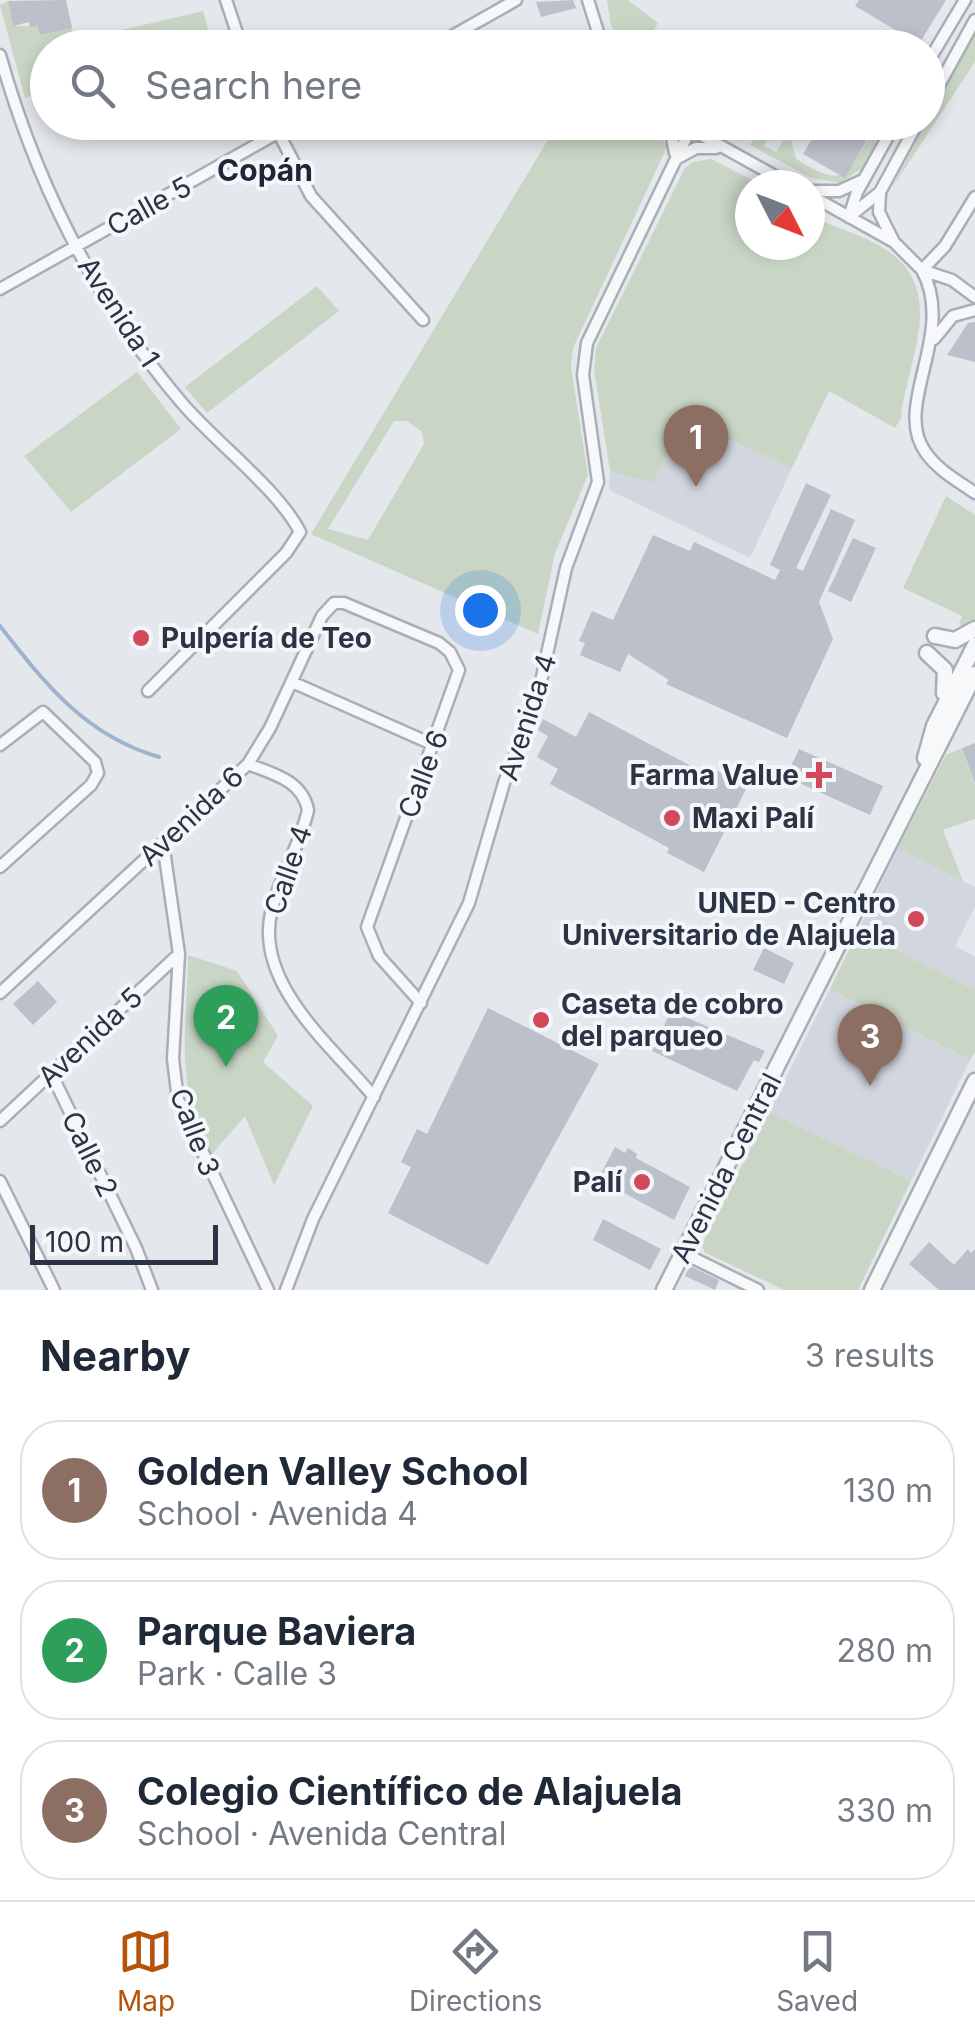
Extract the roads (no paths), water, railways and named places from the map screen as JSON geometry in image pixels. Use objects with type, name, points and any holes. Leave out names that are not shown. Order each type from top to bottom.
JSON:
[{"type":"street","points":[[226,0],[236,30]]},
{"type":"street","points":[[463,30],[516,0]]},
{"type":"street","points":[[945,34],[965,0]]},
{"type":"street","points":[[590,4],[598,30]]},
{"type":"street","points":[[945,75],[975,20]]},
{"type":"street","name":"Avenida 1","points":[[0,55],[44,186],[122,325],[171,390],[300,532],[286,553],[148,691]]},
{"type":"street","name":"Calle 5","points":[[0,289],[255,140]]},
{"type":"street","points":[[282,140],[320,208],[423,320]]},
{"type":"street","points":[[675,140],[675,160],[696,148],[725,148]]},
{"type":"street","name":"Avenida 4","points":[[286,1290],[313,1219],[421,1003],[483,868],[504,783],[546,667],[571,550],[598,488],[583,375],[587,343],[685,140]]},
{"type":"street","points":[[709,140],[764,170]]},
{"type":"street","points":[[849,217],[886,140]]},
{"type":"street","points":[[849,217],[880,192],[908,140]]},
{"type":"street","points":[[825,192],[840,191],[864,180]]},
{"type":"street","points":[[880,192],[879,212],[894,242]]},
{"type":"street","points":[[922,270],[945,246],[975,197]]},
{"type":"street","points":[[825,202],[894,242],[922,270],[935,306],[931,345],[914,422],[923,450],[975,493]]},
{"type":"street","points":[[922,270],[952,280],[975,297]]},
{"type":"street","points":[[931,345],[954,316],[975,310]]},
{"type":"street","name":"Calle 6","points":[[334,603],[355,607],[439,643],[456,660],[456,686],[367,927],[379,956],[421,1003]]},
{"type":"street","name":"Avenida 6","points":[[0,993],[248,764],[322,616],[334,603]]},
{"type":"street","points":[[931,644],[955,640],[975,629]]},
{"type":"street","points":[[931,644],[972,663]]},
{"type":"street","points":[[926,752],[931,721],[947,682],[931,644]]},
{"type":"street","name":"Avenida Central","points":[[919,778],[926,752],[972,663],[975,644]]},
{"type":"street","points":[[292,682],[434,745]]},
{"type":"street","name":"Avenida Central","points":[[664,1290],[940,743],[941,728],[954,702]]},
{"type":"street","points":[[0,746],[43,712],[95,762],[98,773],[91,785],[0,866]]},
{"type":"street","name":"Calle 4","points":[[248,764],[290,782],[306,798],[308,810],[271,910],[268,938],[274,966],[292,998],[374,1097]]},
{"type":"street","name":"Calle 3","points":[[163,843],[180,954],[173,1060],[178,1100],[268,1290]]},
{"type":"street","name":"Avenida 5","points":[[0,1121],[180,954]]},
{"type":"street","name":"Calle 2","points":[[51,1073],[136,1248],[152,1290]]},
{"type":"street","points":[[872,1290],[975,1081]]},
{"type":"street","points":[[0,1181],[54,1290]]},
{"type":"street","points":[[683,1253],[758,1290]]},
{"type":"waterway","points":[[0,626],[51,687],[88,722],[133,748],[159,757]]},
{"type":"place","name":"Golden Valley School","points":[[696,487]]},
{"type":"place","name":"Pulpería de Teo","points":[[141,638]]},
{"type":"place","name":"Farma Value","points":[[819,775]]},
{"type":"place","name":"Maxi Palí","points":[[672,818]]},
{"type":"place","name":"UNED - Centro Universitario de Alajuela","points":[[916,919]]},
{"type":"place","name":"Caseta de cobro del parqueo","points":[[541,1020]]},
{"type":"place","name":"Parque Baviera","points":[[226,1067]]},
{"type":"place","name":"Colegio Científico de Alajuela","points":[[870,1086]]},
{"type":"place","name":"Palí","points":[[642,1182]]},
{"type":"district","name":"Copán","points":[[265,170]]}]
